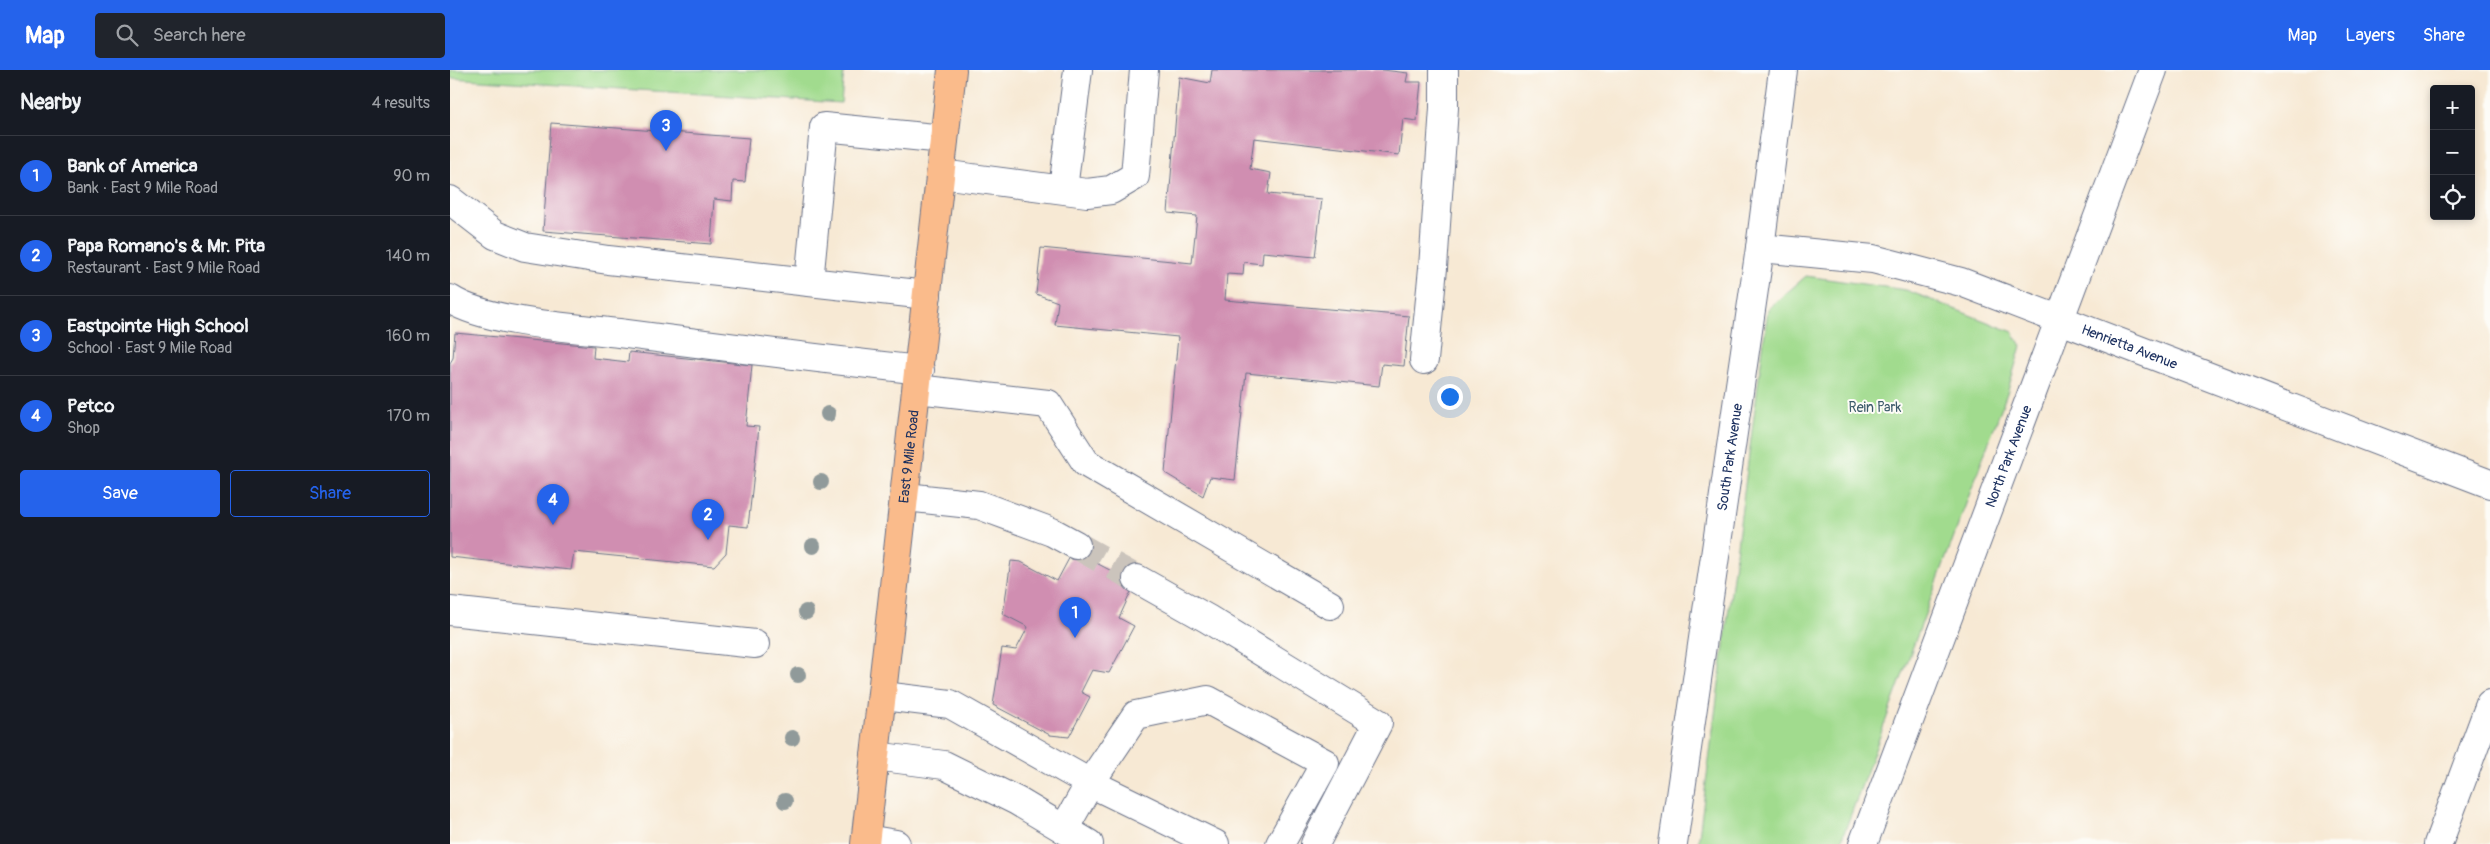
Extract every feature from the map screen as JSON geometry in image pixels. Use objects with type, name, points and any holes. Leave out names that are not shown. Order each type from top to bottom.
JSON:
[{"type":"main road","name":"East 9 Mile Road","points":[[866,842],[906,497],[952,70]]},
{"type":"street","points":[[1063,189],[1078,70]]},
{"type":"street","points":[[941,174],[1087,193],[1111,190],[1135,176],[1144,70]]},
{"type":"street","points":[[1424,360],[1433,268],[1444,108],[1444,70]]},
{"type":"street","name":"South Park Avenue","points":[[1673,844],[1760,248],[1783,70]]},
{"type":"street","name":"North Park Avenue","points":[[1863,844],[2153,70]]},
{"type":"street","points":[[809,282],[824,127],[944,139]]},
{"type":"street","points":[[450,200],[495,234],[525,247],[608,260],[927,295]]},
{"type":"street","name":"Henrietta Avenue","points":[[1760,248],[1873,259],[1961,282],[2490,484]]},
{"type":"street","points":[[450,299],[460,306],[523,321],[787,356],[1048,404],[1086,463],[1330,604]]},
{"type":"street","points":[[906,497],[979,505],[1052,532],[1076,545]]},
{"type":"street","points":[[1137,579],[1208,619],[1378,723],[1315,844]]},
{"type":"street","points":[[450,611],[755,644]]},
{"type":"street","points":[[883,696],[950,704],[1090,783],[1215,844]]},
{"type":"street","points":[[1064,829],[1090,783],[1136,714],[1208,700],[1325,763],[1280,844]]},
{"type":"street","points":[[2438,844],[2490,704]]},
{"type":"street","points":[[875,756],[944,765],[1017,801],[1089,844]]},
{"type":"street","points":[[866,842],[896,844]]},
{"type":"green space","points":[[450,70],[844,70],[841,103],[450,78]]},
{"type":"green space","name":"Rein Park","points":[[1806,276],[1906,290],[2013,332],[2021,346],[2007,393],[1840,844],[1698,844],[1768,309]]},
{"type":"building","points":[[1212,70],[1383,70],[1408,73],[1406,82],[1421,82],[1417,121],[1403,119],[1399,155],[1254,138],[1250,169],[1271,173],[1268,194],[1322,199],[1315,257],[1263,252],[1262,264],[1244,262],[1243,275],[1227,274],[1225,300],[1409,316],[1404,366],[1382,364],[1379,386],[1246,373],[1235,480],[1210,477],[1203,496],[1165,473],[1178,337],[1055,325],[1058,302],[1036,294],[1041,248],[1192,263],[1197,216],[1168,213],[1179,77],[1210,83]]},
{"type":"building","points":[[551,123],[749,138],[745,182],[733,181],[732,201],[714,199],[711,244],[543,231]]},
{"type":"building","points":[[455,333],[594,346],[593,358],[628,362],[629,352],[752,365],[746,426],[759,427],[748,527],[729,525],[726,553],[714,566],[574,552],[571,570],[450,557],[450,363],[453,358]]},
{"type":"building","points":[[1073,551],[1135,583],[1119,618],[1134,626],[1109,673],[1092,670],[1081,692],[1090,697],[1069,737],[1050,735],[993,705],[1002,648],[1016,650],[1028,627],[1003,614],[1011,561],[1021,562],[1057,581]]},
{"type":"tunnel","points":[[1076,545],[1137,579]]},
{"type":"place","name":"Eastpointe High School","points":[[666,151]]},
{"type":"place","name":"Petco","points":[[553,525]]},
{"type":"place","name":"Papa Romano's & Mr. Pita","points":[[708,540]]},
{"type":"place","name":"Bank of America","points":[[1075,638]]}]
